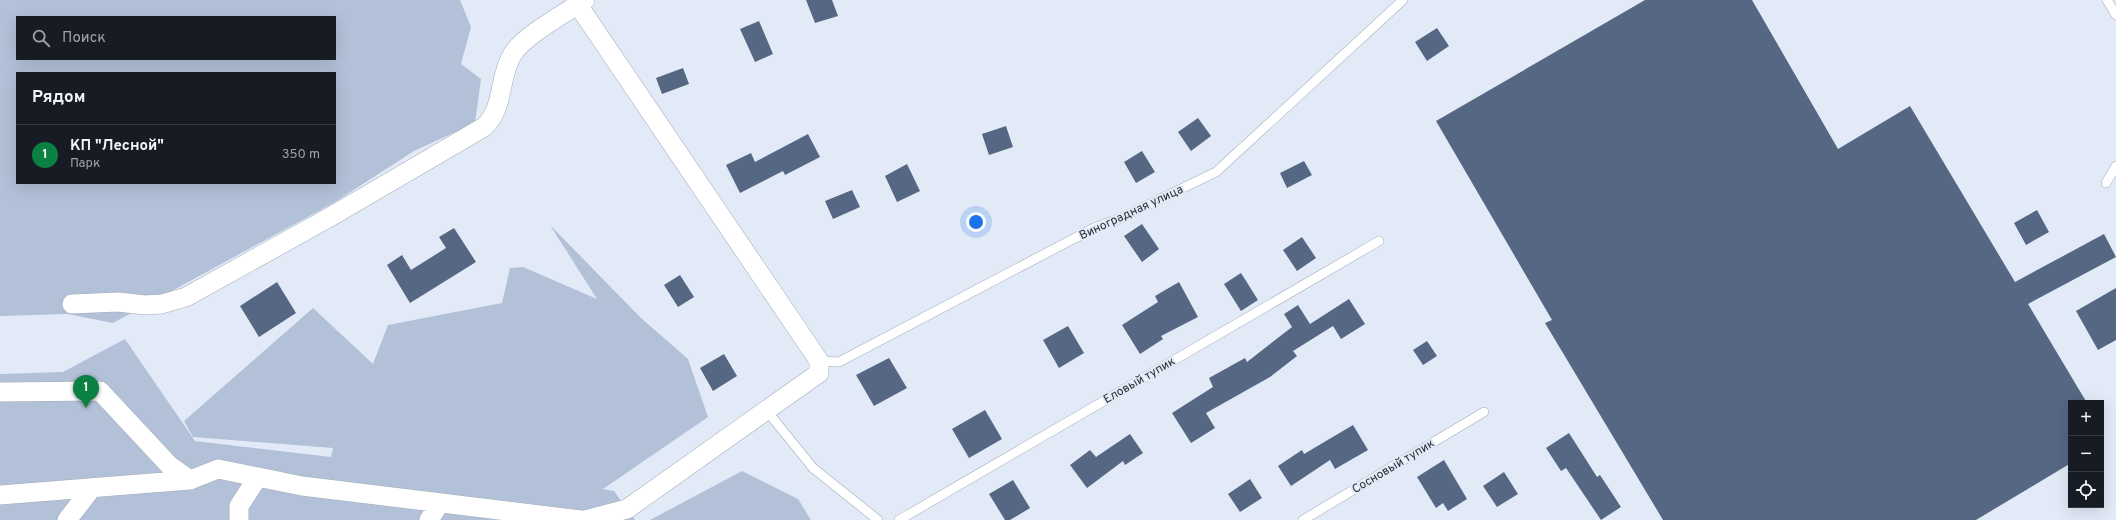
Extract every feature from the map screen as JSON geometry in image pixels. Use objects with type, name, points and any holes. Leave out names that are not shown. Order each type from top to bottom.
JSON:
[{"type":"street","points":[[72,304],[118,302],[145,305],[162,304],[186,297],[330,217],[484,127],[492,119],[497,106],[505,70],[512,54],[523,42],[582,3],[820,361],[819,373],[627,510],[585,520]]},
{"type":"street","points":[[0,392],[100,391],[169,465],[190,480]]},
{"type":"street","points":[[0,495],[190,480],[218,470],[302,486],[440,503],[527,517],[581,520]]},
{"type":"street","points":[[239,520],[239,506],[258,477]]},
{"type":"street","points":[[67,520],[92,488]]},
{"type":"street","points":[[429,520],[440,503]]},
{"type":"lane","name":"Виноградная улица","points":[[820,361],[839,362],[1094,228],[1121,218],[1216,172],[1403,0]]},
{"type":"lane","points":[[2108,0],[2116,15]]},
{"type":"lane","points":[[2106,182],[2116,166]]},
{"type":"lane","name":"Еловый тупик","points":[[899,520],[1379,241]]},
{"type":"lane","points":[[767,411],[813,468],[878,520]]},
{"type":"lane","name":"Сосновый тупик","points":[[1303,520],[1484,412]]},
{"type":"shaded area","points":[[0,0],[460,0],[471,27],[461,64],[481,79],[475,123],[414,151],[335,202],[113,323],[67,314],[0,316]]},
{"type":"shaded area","points":[[550,225],[641,318],[688,359],[708,417],[603,489],[614,491],[635,520],[0,520],[0,374],[63,372],[125,339],[195,441],[331,457],[333,448],[193,437],[184,421],[313,308],[373,364],[388,325],[502,303],[510,268],[523,267],[597,299]]},
{"type":"shaded area","points":[[742,471],[798,499],[811,520],[650,520]]},
{"type":"building","points":[[806,0],[832,0],[838,16],[815,23]]},
{"type":"building","points":[[1645,0],[1752,0],[1838,149],[1910,106],[2015,282],[2104,234],[2116,257],[2028,304],[2085,400],[2068,400],[2068,465],[1976,520],[1663,520],[1545,323],[1552,320],[1436,121]]},
{"type":"building","points":[[759,21],[773,54],[755,62],[740,29]]},
{"type":"building","points":[[1437,28],[1449,46],[1427,61],[1415,42]]},
{"type":"building","points":[[683,68],[689,84],[662,94],[656,78]]},
{"type":"building","points":[[1198,118],[1211,136],[1191,151],[1178,132]]},
{"type":"building","points":[[1006,126],[1013,147],[989,155],[982,134]]},
{"type":"building","points":[[808,134],[820,157],[785,175],[783,171],[740,193],[726,165],[751,153],[755,162]]},
{"type":"building","points":[[1142,151],[1155,172],[1136,183],[1124,162]]},
{"type":"building","points":[[1304,161],[1312,175],[1287,188],[1280,173]]},
{"type":"building","points":[[907,164],[920,191],[897,202],[885,176]]},
{"type":"building","points":[[852,190],[860,207],[833,219],[825,201]]},
{"type":"building","points":[[2037,210],[2049,232],[2026,245],[2014,223]]},
{"type":"building","points":[[1142,224],[1159,249],[1142,262],[1124,236]]},
{"type":"building","points":[[454,228],[476,262],[410,303],[387,265],[402,255],[411,270],[446,248],[439,237]]},
{"type":"building","points":[[1302,237],[1316,258],[1297,271],[1283,250]]},
{"type":"building","points":[[1241,273],[1258,300],[1241,311],[1224,284]]},
{"type":"building","points":[[680,275],[694,297],[678,307],[664,285]]},
{"type":"building","points":[[277,282],[296,313],[259,337],[240,306]]},
{"type":"building","points":[[1179,282],[1198,317],[1161,336],[1163,339],[1140,354],[1122,325],[1158,302],[1155,296]]},
{"type":"building","points":[[2116,288],[2116,340],[2098,350],[2076,311]]},
{"type":"building","points":[[1349,299],[1365,324],[1341,339],[1333,326],[1293,351],[1297,356],[1270,377],[1206,413],[1215,428],[1191,443],[1172,413],[1213,387],[1209,378],[1245,358],[1247,362],[1292,327],[1284,314],[1298,305],[1310,324]]},
{"type":"building","points":[[1068,326],[1084,353],[1059,368],[1043,340]]},
{"type":"building","points":[[1427,341],[1437,356],[1423,365],[1413,350]]},
{"type":"building","points":[[724,354],[737,376],[713,391],[700,368]]},
{"type":"building","points":[[889,358],[907,388],[874,406],[856,375]]},
{"type":"building","points":[[985,410],[1002,439],[969,458],[952,429]]},
{"type":"building","points":[[1353,425],[1368,450],[1335,469],[1330,460],[1291,486],[1278,466],[1302,450],[1304,454]]},
{"type":"building","points":[[1569,433],[1597,477],[1600,475],[1621,507],[1601,520],[1566,468],[1561,471],[1546,448]]},
{"type":"building","points":[[1130,434],[1143,453],[1125,465],[1123,461],[1087,488],[1070,465],[1090,450],[1096,457]]},
{"type":"building","points":[[1444,460],[1467,499],[1448,511],[1443,503],[1436,508],[1417,477]]},
{"type":"building","points":[[1504,472],[1518,494],[1497,507],[1483,486]]},
{"type":"building","points":[[1250,479],[1262,498],[1240,512],[1228,494]]},
{"type":"building","points":[[1013,480],[1030,508],[1010,520],[1005,520],[989,494]]},
{"type":"place","name":"КП \"Лесной\"","points":[[86,408]]}]
